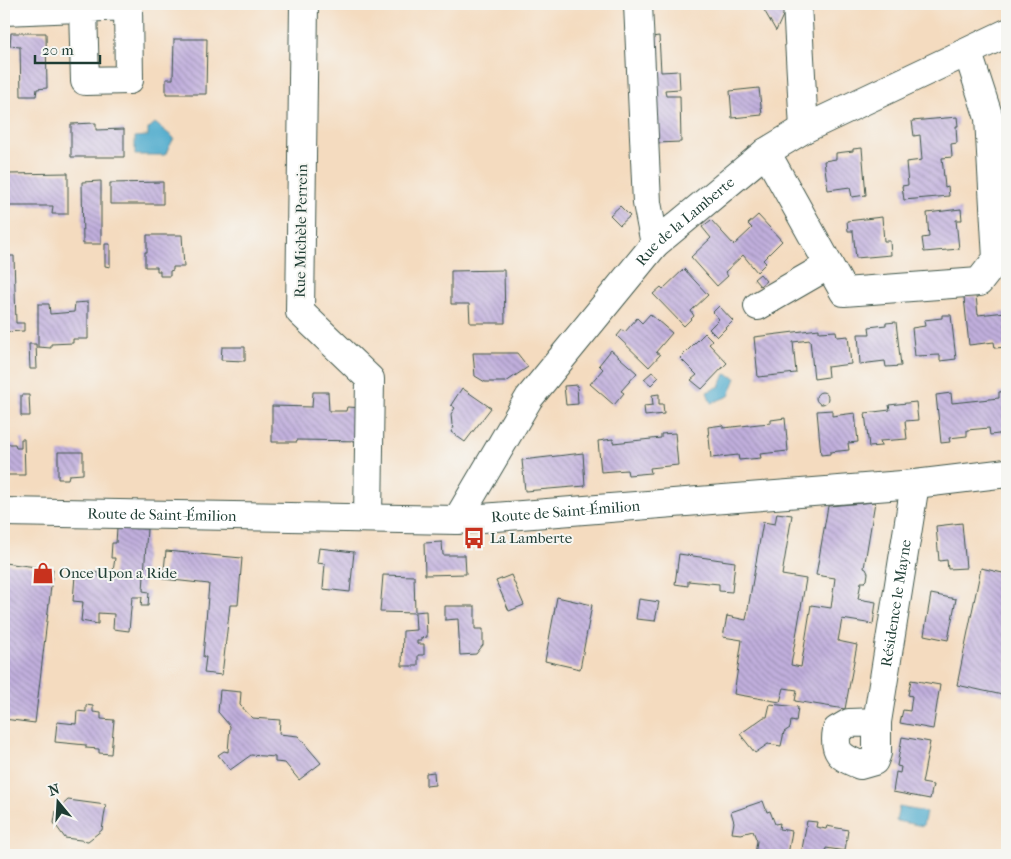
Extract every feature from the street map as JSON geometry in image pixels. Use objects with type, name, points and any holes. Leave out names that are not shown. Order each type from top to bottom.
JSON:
[{"type":"street","name":"Rue Michèle Perrein","points":[[304,4],[300,312],[370,379],[368,518]]},
{"type":"street","points":[[638,4],[647,203],[655,244]]},
{"type":"street","points":[[797,4],[804,129]]},
{"type":"street","points":[[4,10],[83,8]]},
{"type":"street","name":"Rue de la Lamberte","points":[[457,520],[529,398],[655,244],[766,152],[804,129],[1007,33]]},
{"type":"street","points":[[766,152],[844,292],[979,282],[997,259],[989,118],[968,53]]},
{"type":"street","points":[[758,306],[829,265]]},
{"type":"street","name":"Route de Saint-Émilion","points":[[4,512],[457,520],[915,484],[1007,474]]},
{"type":"street","name":"Résidence le Mayne","points":[[877,722],[915,484]]},
{"type":"water","points":[[155,123],[174,138],[165,155],[135,155],[135,137],[148,136],[148,129]]},
{"type":"water","points":[[725,374],[736,378],[729,396],[711,403],[707,392],[720,386]]},
{"type":"water","points":[[899,807],[926,812],[923,826],[896,821]]},
{"type":"building","points":[[786,9],[776,31],[764,10]]},
{"type":"building","points":[[11,33],[46,33],[47,88],[37,89],[36,96],[21,96],[20,47],[10,46]]},
{"type":"building","points":[[659,36],[661,72],[679,71],[680,89],[665,90],[666,96],[680,96],[681,142],[656,143],[652,37]]},
{"type":"building","points":[[174,39],[207,39],[206,94],[166,94],[166,79],[173,79]]},
{"type":"building","points":[[759,88],[762,115],[732,118],[730,91]]},
{"type":"building","points":[[957,117],[957,143],[951,144],[952,157],[942,158],[945,187],[948,186],[949,196],[904,200],[902,186],[908,185],[906,162],[922,160],[920,135],[914,136],[912,121]]},
{"type":"building","points":[[96,123],[96,130],[124,129],[124,157],[71,157],[71,124]]},
{"type":"building","points":[[862,148],[866,195],[852,197],[850,187],[828,190],[824,161],[836,159],[836,153]]},
{"type":"building","points":[[68,173],[68,214],[52,214],[53,206],[4,206],[4,184],[9,184],[9,174]]},
{"type":"building","points":[[101,181],[101,244],[83,244],[82,182]]},
{"type":"building","points":[[163,182],[163,204],[110,204],[110,183]]},
{"type":"building","points":[[620,206],[630,216],[620,225],[610,215]]},
{"type":"building","points":[[961,209],[962,220],[956,220],[959,249],[924,252],[922,238],[929,237],[927,213]]},
{"type":"building","points":[[758,215],[782,241],[763,260],[766,263],[757,272],[743,255],[725,272],[728,276],[717,286],[691,257],[711,238],[702,227],[711,220],[734,245],[752,228],[748,224]]},
{"type":"building","points":[[882,217],[884,241],[890,241],[891,255],[856,258],[853,231],[848,231],[847,221]]},
{"type":"building","points":[[147,235],[182,235],[184,267],[173,267],[173,270],[170,271],[170,276],[160,276],[160,271],[157,271],[157,267],[145,267]]},
{"type":"building","points":[[105,244],[110,244],[110,267],[105,266]]},
{"type":"building","points":[[4,256],[14,256],[16,323],[24,323],[24,331],[4,332]]},
{"type":"building","points":[[684,269],[708,295],[691,311],[694,316],[684,326],[653,294],[661,287],[663,289]]},
{"type":"building","points":[[504,270],[505,323],[470,323],[469,304],[451,304],[451,271]]},
{"type":"building","points":[[760,274],[766,281],[760,286],[754,279]]},
{"type":"building","points":[[976,296],[978,315],[1006,312],[1007,347],[995,348],[994,342],[969,345],[964,297]]},
{"type":"building","points":[[88,302],[88,339],[73,339],[73,343],[51,344],[51,348],[38,347],[38,304],[49,304],[50,314],[74,312],[75,303]]},
{"type":"building","points":[[719,306],[733,321],[717,337],[709,329],[719,319],[713,312]]},
{"type":"building","points":[[650,314],[672,333],[656,352],[660,355],[649,367],[617,336],[622,330],[625,332],[637,318],[642,323]]},
{"type":"building","points":[[942,315],[951,315],[956,359],[940,361],[940,355],[915,356],[912,328],[925,326],[924,320],[942,318]]},
{"type":"building","points":[[896,322],[901,366],[886,367],[885,361],[860,364],[858,334],[870,334],[869,327]]},
{"type":"building","points":[[819,329],[819,332],[836,331],[837,337],[848,336],[851,364],[827,367],[828,377],[814,379],[810,340],[793,342],[796,373],[758,377],[754,337]]},
{"type":"building","points":[[705,333],[713,341],[709,344],[727,363],[702,389],[691,380],[697,375],[680,358]]},
{"type":"building","points":[[29,344],[36,344],[37,369],[30,369]]},
{"type":"building","points":[[222,347],[245,347],[245,361],[221,360]]},
{"type":"building","points":[[611,350],[637,373],[621,391],[624,393],[614,405],[590,384],[603,369],[599,365]]},
{"type":"building","points":[[473,353],[517,353],[528,367],[506,382],[485,382],[475,376]]},
{"type":"building","points":[[652,372],[659,377],[651,385],[644,379]]},
{"type":"building","points":[[577,385],[578,404],[566,405],[564,386]]},
{"type":"building","points":[[462,388],[491,408],[465,442],[451,432],[454,427],[451,414],[455,408],[451,405]]},
{"type":"building","points":[[1007,391],[1007,433],[990,435],[989,428],[967,430],[967,436],[949,438],[950,442],[941,443],[936,395],[951,393],[952,403],[999,398],[999,392]]},
{"type":"building","points":[[313,392],[328,392],[329,411],[346,411],[347,407],[364,408],[364,441],[297,440],[297,442],[272,442],[272,406],[312,407]]},
{"type":"building","points":[[820,392],[824,392],[828,398],[824,404],[820,404],[816,400],[816,396]]},
{"type":"building","points":[[659,394],[659,404],[663,404],[664,414],[645,416],[644,406],[653,405],[652,395]]},
{"type":"building","points":[[21,395],[29,395],[30,416],[21,416]]},
{"type":"building","points":[[916,402],[918,420],[905,421],[907,439],[880,441],[881,446],[869,447],[865,413],[890,410],[889,405]]},
{"type":"building","points":[[832,410],[832,416],[855,413],[858,442],[848,443],[849,450],[821,455],[817,411]]},
{"type":"building","points":[[785,418],[788,451],[760,454],[761,458],[739,460],[738,455],[711,458],[708,427],[723,425],[723,428],[771,423],[771,420]]},
{"type":"building","points":[[675,433],[678,465],[650,468],[651,473],[628,475],[627,470],[601,472],[598,441],[613,439],[613,443],[661,438],[661,434]]},
{"type":"building","points":[[21,439],[24,439],[25,475],[4,475],[4,444],[15,444],[16,448],[21,448]]},
{"type":"building","points":[[58,452],[83,452],[83,474],[69,475],[68,479],[58,479]]},
{"type":"building","points":[[583,453],[585,486],[525,491],[522,460]]},
{"type":"building","points":[[875,502],[864,568],[868,573],[867,580],[861,582],[858,599],[876,602],[873,624],[842,619],[838,641],[857,645],[845,709],[795,701],[797,690],[784,688],[780,702],[734,694],[742,640],[723,637],[727,616],[746,620],[763,522],[775,524],[777,513],[792,515],[782,575],[806,579],[791,665],[801,667],[811,605],[831,608],[835,578],[816,575],[828,506]]},
{"type":"building","points":[[962,523],[966,568],[948,569],[947,560],[939,561],[936,526]]},
{"type":"building","points":[[117,528],[147,529],[143,591],[149,592],[148,606],[141,606],[142,597],[132,597],[129,631],[113,629],[114,614],[98,613],[98,624],[81,621],[83,602],[73,601],[75,575],[85,575],[85,572],[99,573],[99,577],[112,578],[115,558],[111,558],[112,543],[116,543]]},
{"type":"building","points":[[442,542],[443,555],[465,555],[466,574],[425,575],[424,543]]},
{"type":"building","points":[[319,548],[354,552],[350,592],[323,589],[325,564],[317,563]]},
{"type":"building","points":[[166,551],[242,558],[238,605],[230,605],[222,675],[204,673],[206,657],[203,657],[209,584],[163,579]]},
{"type":"building","points":[[679,554],[735,562],[732,592],[719,591],[719,584],[688,581],[688,586],[675,584]]},
{"type":"building","points":[[4,563],[53,569],[35,723],[4,719]]},
{"type":"building","points":[[981,568],[1007,574],[1007,696],[957,685]]},
{"type":"building","points":[[383,575],[414,576],[415,612],[426,611],[427,637],[417,641],[417,644],[424,644],[424,655],[418,655],[418,666],[402,666],[403,631],[416,630],[415,613],[380,612]]},
{"type":"building","points":[[511,575],[524,605],[509,611],[496,581]]},
{"type":"building","points":[[931,594],[956,599],[948,640],[924,635]]},
{"type":"building","points":[[557,597],[592,605],[580,669],[545,661]]},
{"type":"building","points":[[639,599],[659,602],[655,621],[636,619]]},
{"type":"building","points":[[445,606],[475,606],[475,629],[483,629],[483,645],[476,654],[460,655],[458,619],[445,620]]},
{"type":"building","points":[[911,680],[940,685],[933,729],[900,723],[903,710],[910,711],[912,696],[908,695]]},
{"type":"building","points":[[220,690],[241,692],[240,705],[252,718],[280,720],[279,734],[298,736],[321,763],[299,780],[285,763],[275,762],[275,757],[251,755],[230,770],[218,755],[224,751],[228,752],[230,726],[218,712]]},
{"type":"building","points":[[770,704],[798,707],[796,722],[791,721],[790,728],[784,732],[781,746],[768,744],[755,753],[740,734],[764,717],[767,717]]},
{"type":"building","points":[[86,705],[93,706],[93,712],[101,713],[101,719],[114,720],[111,754],[99,753],[99,749],[86,748],[86,745],[55,742],[57,722],[76,724],[77,711],[86,712]]},
{"type":"building","points":[[902,737],[930,742],[922,783],[933,785],[930,799],[893,792],[896,772],[900,773],[901,767],[897,766]]},
{"type":"building","points":[[434,772],[435,785],[426,786],[426,773]]},
{"type":"building","points":[[68,800],[106,805],[102,830],[88,841],[65,838],[54,823],[56,811]]},
{"type":"building","points":[[763,801],[767,812],[770,811],[775,824],[780,823],[779,829],[792,831],[788,855],[755,855],[757,841],[753,831],[741,834],[732,833],[734,822],[731,812]]},
{"type":"building","points":[[807,821],[817,822],[816,827],[826,829],[827,826],[848,830],[845,851],[826,848],[825,855],[801,855]]},
{"type":"place","name":"La Lamberte","points":[[474,538]]},
{"type":"place","name":"Once Upon a Ride","points":[[43,573]]}]
